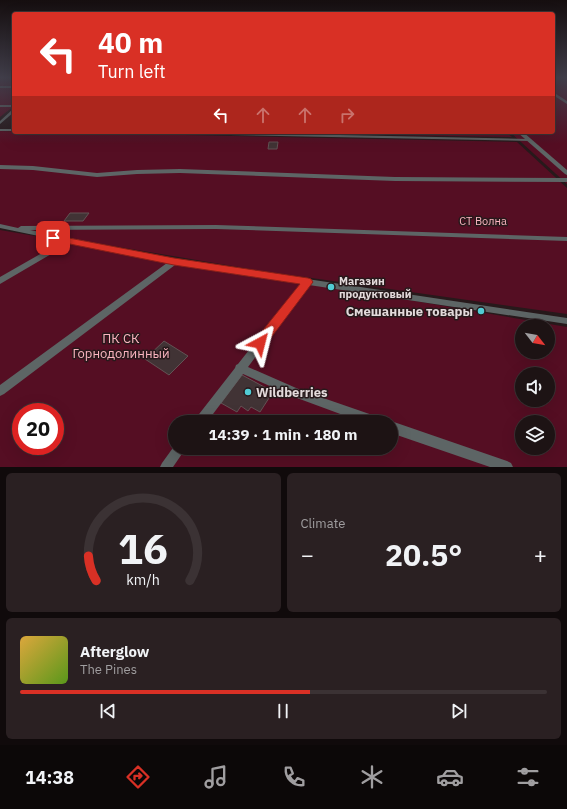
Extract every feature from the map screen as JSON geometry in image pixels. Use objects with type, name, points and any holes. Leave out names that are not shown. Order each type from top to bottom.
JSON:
[{"type":"street","points":[[522,134],[567,173]]},
{"type":"lane","points":[[0,106],[12,106]]},
{"type":"lane","points":[[0,122],[12,112]]},
{"type":"lane","points":[[0,130],[12,130]]},
{"type":"lane","points":[[228,134],[529,140]]},
{"type":"lane","points":[[0,168],[33,168],[97,175],[180,171],[395,179],[567,180]]},
{"type":"lane","points":[[3,227],[216,227],[567,239]]},
{"type":"lane","points":[[3,227],[174,262],[567,321]]},
{"type":"lane","points":[[0,281],[68,241]]},
{"type":"lane","points":[[0,391],[174,262]]},
{"type":"lane","points":[[205,415],[240,368],[308,282]]},
{"type":"lane","points":[[240,368],[301,395],[357,415]]},
{"type":"lane","points":[[398,429],[507,467]]},
{"type":"lane","points":[[166,467],[175,455]]},
{"type":"green space","points":[[0,100],[12,100],[12,108],[0,117]]},
{"type":"green space","points":[[555,100],[567,100],[567,184],[512,134],[555,134]]},
{"type":"green space","name":"СТ Волна","points":[[0,131],[12,131],[12,134],[141,134],[517,142],[567,188],[567,314],[262,271],[0,227]]},
{"type":"green space","points":[[325,134],[508,134],[512,137]]},
{"type":"green space","name":"ПК СК Горнодолинный","points":[[0,230],[520,319],[515,319],[515,359],[555,359],[555,325],[567,327],[567,467],[0,467]]},
{"type":"building","points":[[269,142],[278,142],[277,149],[268,149]]},
{"type":"building","points":[[70,213],[89,213],[83,221],[64,221]]},
{"type":"building","points":[[164,341],[188,356],[169,375],[145,359]]},
{"type":"building","name":"Wildberries","points":[[242,375],[268,389],[264,395],[269,398],[260,412],[251,407],[248,411],[241,406],[237,412],[221,403]]},
{"type":"place","name":"Магазин продуктовый","points":[[331,287]]},
{"type":"place","name":"Смешанные товары","points":[[481,311]]},
{"type":"place","name":"Wildberries","points":[[248,392]]},
{"type":"route","points":[[53,238],[174,262],[308,282],[260,343]]}]
